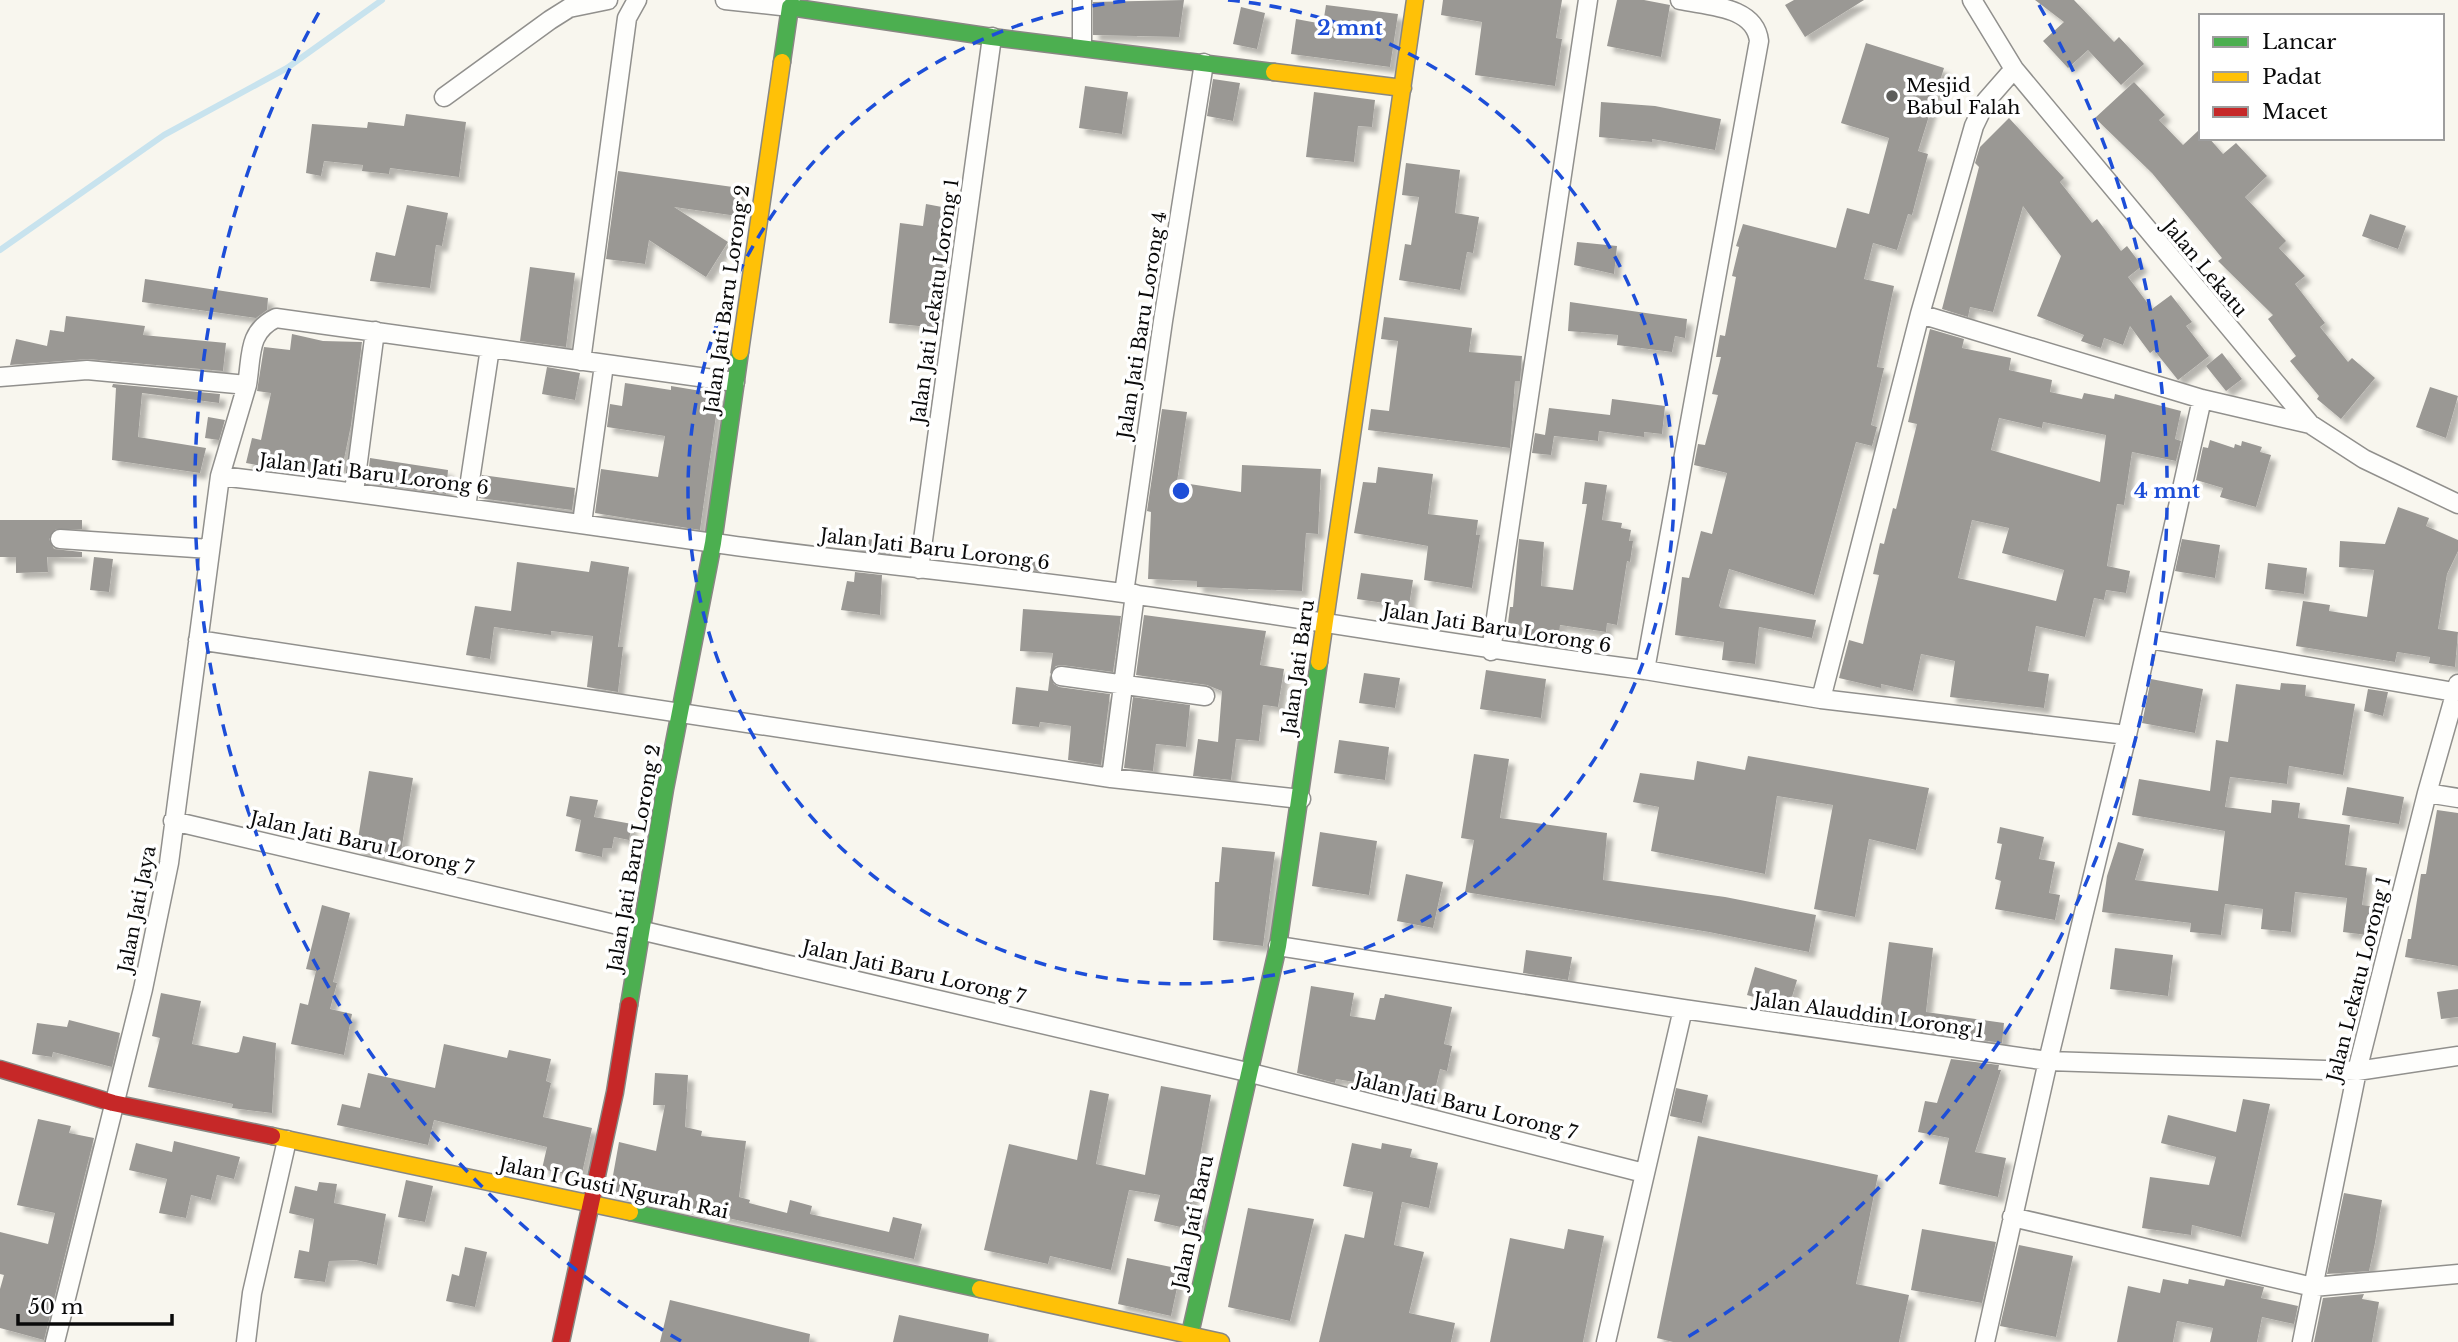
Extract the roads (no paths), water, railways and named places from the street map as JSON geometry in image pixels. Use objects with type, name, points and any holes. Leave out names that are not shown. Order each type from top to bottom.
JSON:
[{"type":"street","points":[[444,97],[550,19],[569,8],[608,0]]},
{"type":"street","points":[[581,361],[627,18],[637,0]]},
{"type":"street","points":[[725,0],[791,4],[992,37],[1082,46],[1403,88]]},
{"type":"street","points":[[1082,0],[1082,46]]},
{"type":"street","name":"Jalan Jati Baru","points":[[1189,1338],[1247,1072],[1278,946],[1415,0]]},
{"type":"street","points":[[1490,651],[1587,0]]},
{"type":"street","points":[[1645,670],[1759,41],[1757,29],[1746,16],[1680,0]]},
{"type":"street","name":"Jalan Lekatu","points":[[1972,0],[2014,69],[2310,424],[2364,459],[2458,504]]},
{"type":"street","name":"Jalan Jati Baru Lorong 2","points":[[561,1342],[593,1204],[644,930],[665,789],[713,543],[791,4]]},
{"type":"street","name":"Jalan Jati Lekatu Lorong 1","points":[[919,569],[992,37]]},
{"type":"street","name":"Jalan Jati Baru Lorong 4","points":[[1111,778],[1163,321],[1204,63]]},
{"type":"street","points":[[1821,699],[1920,314],[1973,126],[1986,101],[2014,69]]},
{"type":"street","points":[[1920,314],[2202,399],[2310,424]]},
{"type":"street","name":"Jalan Jati Jaya","points":[[55,1342],[164,888],[220,476],[247,385],[254,337],[260,327],[276,318],[736,383]]},
{"type":"street","points":[[354,492],[375,331]]},
{"type":"street","points":[[467,507],[490,348]]},
{"type":"street","points":[[582,523],[604,365]]},
{"type":"street","points":[[0,377],[87,370],[247,385]]},
{"type":"street","points":[[1986,1342],[2012,1217],[2127,735],[2202,399]]},
{"type":"street","name":"Jalan Jati Baru Lorong 6","points":[[220,476],[467,507],[713,543],[1130,594],[1326,622],[1490,651],[1645,670],[1821,699],[2127,735]]},
{"type":"street","points":[[60,539],[210,549]]},
{"type":"street","points":[[2149,639],[2456,688]]},
{"type":"street","points":[[198,640],[1111,778],[1301,799]]},
{"type":"street","points":[[1061,676],[1205,696]]},
{"type":"street","name":"Jalan Lekatu Lorong 1","points":[[2302,1342],[2357,1070],[2456,688]]},
{"type":"street","points":[[2427,793],[2458,797]]},
{"type":"street","name":"Jalan Jati Baru Lorong 7","points":[[173,821],[1247,1072],[1644,1173]]},
{"type":"street","name":"Jalan Alauddin Lorong 1","points":[[1278,946],[1683,1009],[2048,1061],[2357,1070],[2458,1056]]},
{"type":"street","points":[[1606,1342],[1683,1009]]},
{"type":"street","name":"Jalan I Gusti Ngurah Rai","points":[[0,1069],[113,1103],[593,1204],[1189,1338],[1221,1342]]},
{"type":"street","points":[[246,1342],[252,1293],[286,1140]]},
{"type":"street","points":[[2012,1217],[2313,1287],[2458,1274]]},
{"type":"waterway","points":[[0,250],[164,135],[287,68],[382,0]]},
{"type":"place","name":"Mesjid Babul Falah","points":[[1892,96]]}]
